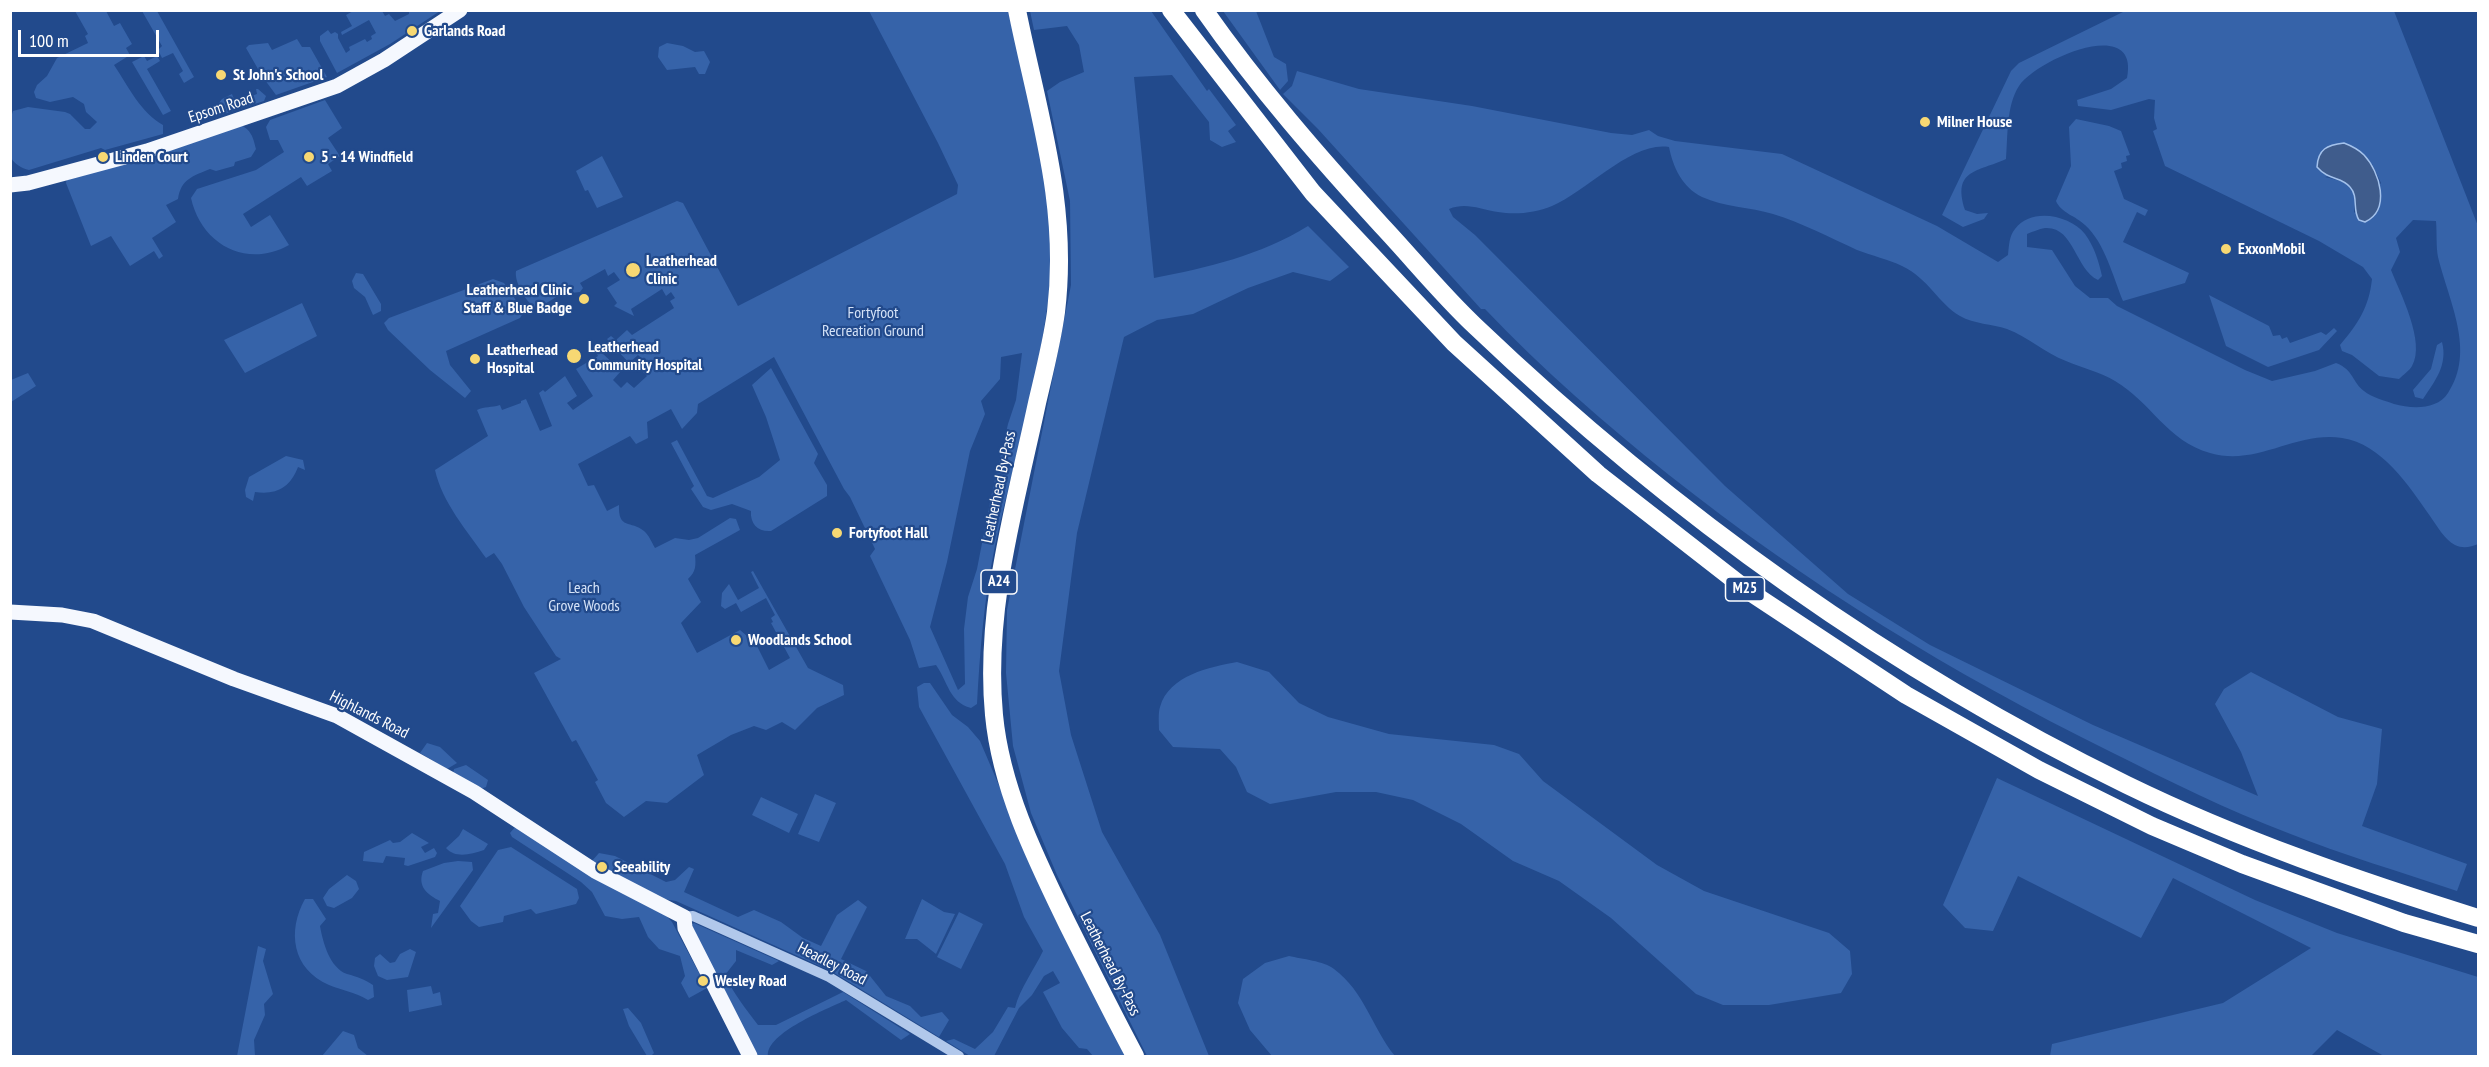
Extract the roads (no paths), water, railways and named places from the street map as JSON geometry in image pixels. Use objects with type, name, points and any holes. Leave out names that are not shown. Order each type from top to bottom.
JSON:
[{"type":"highway","name":"Leatherhead By-Pass","points":[[1017,10],[1055,183],[1060,256],[1052,335],[996,599],[991,664],[994,717],[1000,753],[1023,827],[1045,877],[1135,1056]]},
{"type":"highway","name":"M25","points":[[1171,10],[1313,193],[1454,343],[1599,474],[1746,590],[1906,695],[2039,770],[2152,826],[2242,864],[2403,923],[2478,944]]},
{"type":"highway","name":"M25","points":[[1204,10],[1312,149],[1472,324],[1607,448],[1764,570],[1921,673],[2046,744],[2130,787],[2218,826],[2354,879],[2478,918]]},
{"type":"main road","name":"Epsom Road","points":[[10,185],[28,183],[147,151],[312,96],[367,70],[460,10]]},
{"type":"main road","name":"Highlands Road","points":[[10,612],[78,617],[109,626],[234,679],[337,716],[474,792],[595,870],[684,916]]},
{"type":"main road","points":[[684,916],[685,928],[750,1056]]},
{"type":"street","name":"Headley Road","points":[[684,916],[693,916],[830,977],[959,1056]]},
{"type":"place","name":"Garlands Road","points":[[412,31]]},
{"type":"place","name":"St John's School","points":[[221,75]]},
{"type":"place","name":"Milner House","points":[[1925,122]]},
{"type":"place","name":"Linden Court","points":[[103,157]]},
{"type":"place","name":"5 - 14 Windfield","points":[[309,157]]},
{"type":"place","name":"ExxonMobil","points":[[2226,249]]},
{"type":"place","name":"Leatherhead Clinic","points":[[633,270]]},
{"type":"place","name":"Leatherhead Clinic Staff & Blue Badge","points":[[584,299]]},
{"type":"place","name":"Leatherhead Community Hospital","points":[[574,356]]},
{"type":"place","name":"Leatherhead Hospital","points":[[475,359]]},
{"type":"place","name":"Fortyfoot Hall","points":[[837,533]]},
{"type":"place","name":"Woodlands School","points":[[736,640]]},
{"type":"place","name":"Seeability","points":[[602,867]]},
{"type":"place","name":"Wesley Road","points":[[703,981]]},
{"type":"park label","name":"Fortyfoot Recreation Ground","points":[[873,322]]},
{"type":"park label","name":"Leach Grove Woods","points":[[584,597]]}]
